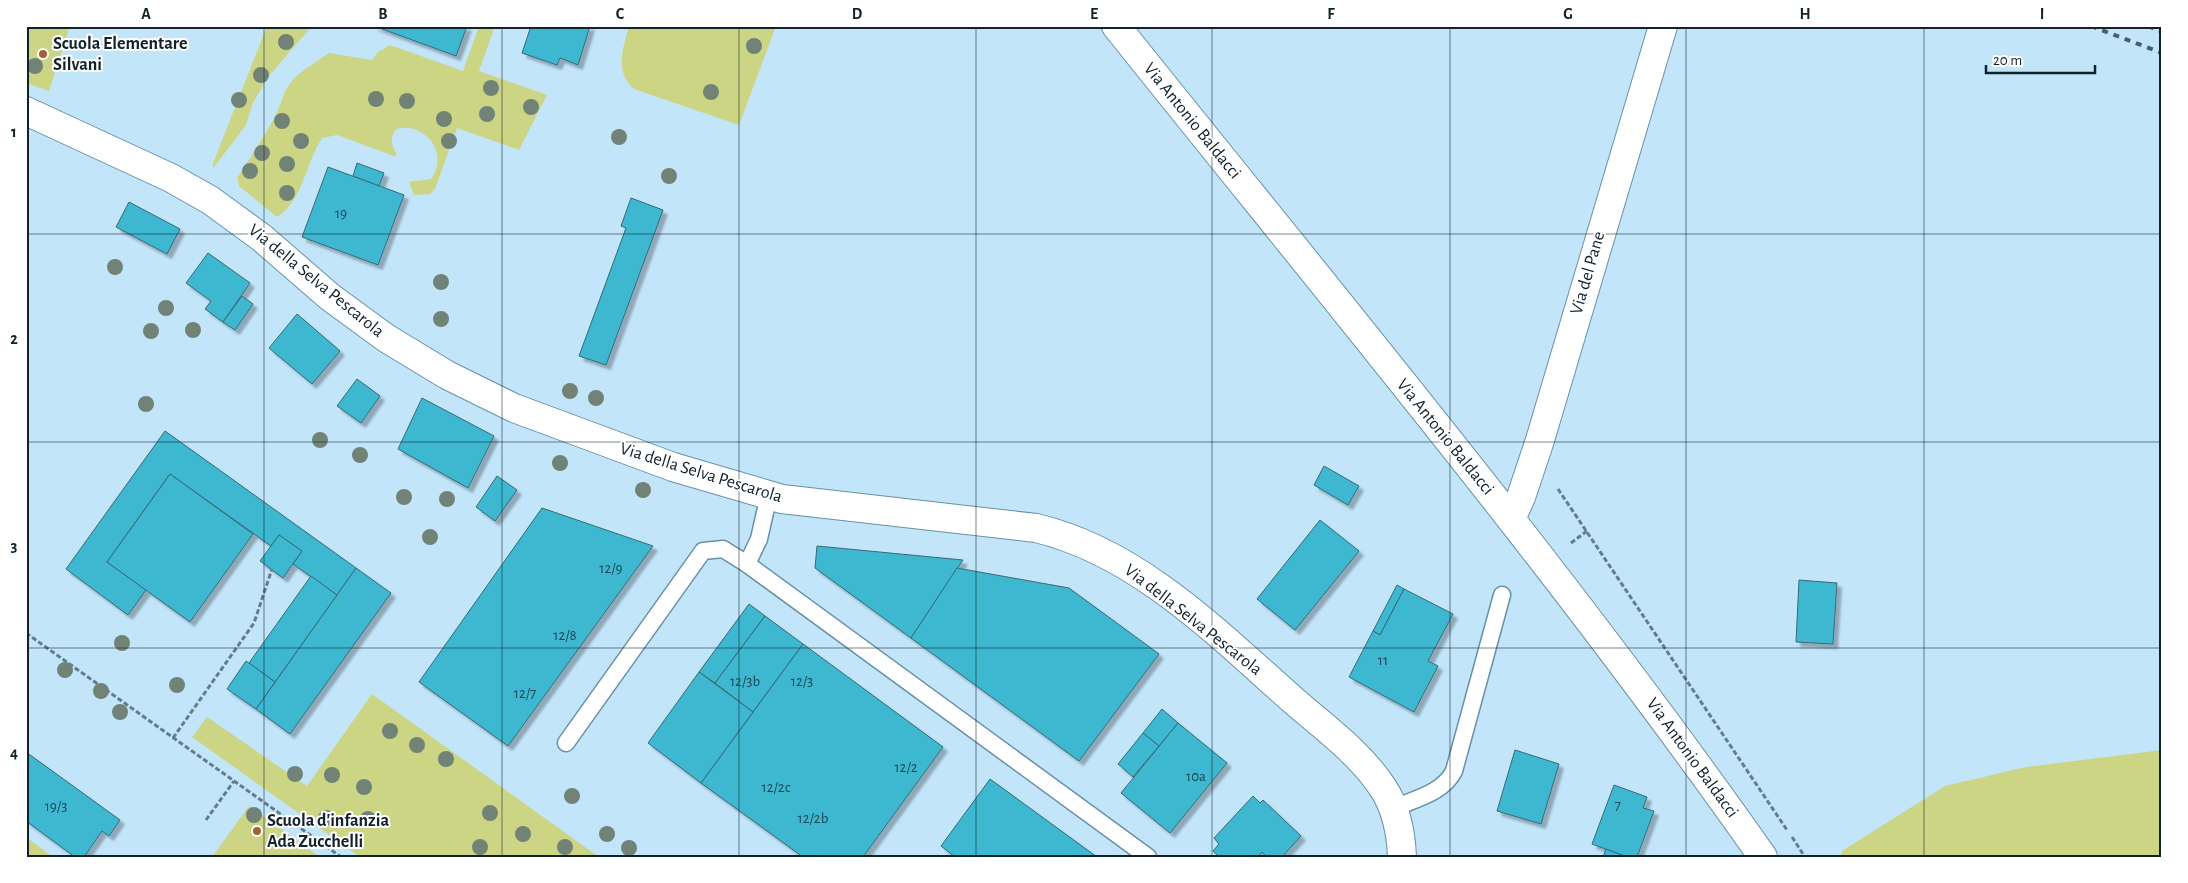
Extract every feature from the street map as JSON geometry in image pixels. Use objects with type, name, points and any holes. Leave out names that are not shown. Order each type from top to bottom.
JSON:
[{"type":"street","name":"Via Antonio Baldacci","points":[[1116,26],[1511,519],[1653,704],[1763,857]]},
{"type":"street","name":"Via del Pane","points":[[1511,519],[1521,497],[1540,440],[1663,26]]},
{"type":"street","name":"Via della Selva Pescarola","points":[[26,111],[171,178],[210,200],[255,233],[330,297],[365,323],[448,376],[548,421],[673,467],[769,495],[824,505],[1036,528],[1067,536],[1098,550],[1158,587],[1251,662],[1353,753],[1375,776],[1394,808],[1400,830],[1402,857]]},
{"type":"lane","points":[[747,564],[759,539],[769,495]]},
{"type":"lane","points":[[566,743],[703,551],[723,549],[747,564],[1148,857]]},
{"type":"lane","points":[[1394,808],[1439,788],[1445,784],[1454,771],[1502,594]]},
{"type":"path","points":[[1555,486],[1805,857]]},
{"type":"path","points":[[1564,548],[1587,531]]},
{"type":"path","points":[[174,738],[254,623],[272,569]]},
{"type":"path","points":[[26,633],[341,857]]},
{"type":"path","points":[[206,820],[234,780]]},
{"type":"green space","name":"Scuola Elementare Silvani","points":[[26,26],[70,26],[49,91],[26,83]]},
{"type":"green space","points":[[267,26],[312,26],[268,77],[253,103],[246,125],[214,167],[212,166]]},
{"type":"green space","points":[[479,26],[495,26],[479,71],[547,95],[519,150],[457,128],[435,189],[430,194],[414,195],[409,182],[431,179],[438,160],[432,142],[425,135],[407,128],[396,129],[392,139],[397,155],[394,156],[337,135],[322,138],[316,148],[299,191],[286,210],[277,217],[239,186],[237,178],[268,129],[289,85],[300,73],[329,53],[372,60],[378,52],[390,45],[463,71]]},
{"type":"green space","points":[[629,26],[776,26],[739,125],[634,89],[624,75],[622,67],[623,51]]},
{"type":"green space","points":[[372,694],[599,857],[360,857],[192,737],[207,717],[307,786]]},
{"type":"green space","points":[[2162,750],[2162,857],[1841,857],[1842,851],[1945,786],[2026,767]]},
{"type":"green space","name":"Scuola d'infanzia Ada Zucchelli","points":[[249,806],[320,857],[212,857]]},
{"type":"green space","points":[[26,837],[53,857],[26,857]]},
{"type":"building","points":[[374,26],[467,26],[456,56]]},
{"type":"building","points":[[531,26],[590,26],[578,65],[560,58],[557,65],[522,53]]},
{"type":"building","points":[[357,163],[384,173],[379,186],[353,176]]},
{"type":"building","points":[[328,167],[404,195],[378,265],[302,237]]},
{"type":"building","points":[[631,198],[663,210],[606,365],[579,356],[626,228],[621,226]]},
{"type":"building","points":[[129,202],[180,229],[167,254],[116,227]]},
{"type":"building","points":[[208,253],[250,283],[223,322],[205,309],[211,301],[186,283]]},
{"type":"building","points":[[242,296],[253,304],[235,330],[223,322]]},
{"type":"building","points":[[297,314],[340,351],[312,384],[269,348]]},
{"type":"building","points":[[357,379],[380,396],[361,423],[337,406]]},
{"type":"building","points":[[422,398],[494,436],[468,488],[398,449]]},
{"type":"building","points":[[165,431],[356,568],[337,595],[293,564],[302,551],[279,535],[271,546],[170,474],[107,562],[146,590],[128,615],[66,569]]},
{"type":"building","points":[[1324,466],[1359,486],[1348,505],[1314,485]]},
{"type":"building","points":[[170,474],[253,534],[190,622],[107,562]]},
{"type":"building","points":[[497,476],[517,490],[495,521],[476,507]]},
{"type":"building","points":[[542,508],[653,546],[508,746],[419,682]]},
{"type":"building","points":[[1320,520],[1359,551],[1295,630],[1257,599]]},
{"type":"building","points":[[279,535],[302,551],[283,578],[260,561]]},
{"type":"building","points":[[817,546],[963,560],[911,638],[815,568]]},
{"type":"building","points":[[356,568],[391,593],[290,734],[256,709]]},
{"type":"building","points":[[957,568],[1069,588],[1159,654],[1079,761],[911,638]]},
{"type":"building","points":[[311,576],[337,595],[275,682],[249,663]]},
{"type":"building","points":[[1799,580],[1837,583],[1833,644],[1796,642]]},
{"type":"building","points":[[1397,585],[1404,589],[1380,635],[1373,631]]},
{"type":"building","points":[[1404,589],[1453,614],[1428,661],[1438,666],[1414,712],[1349,677],[1373,631],[1380,635]]},
{"type":"building","points":[[749,604],[765,616],[715,683],[699,672]]},
{"type":"building","points":[[765,616],[803,644],[753,712],[715,683]]},
{"type":"building","points":[[803,644],[943,747],[863,857],[803,857],[701,783]]},
{"type":"building","points":[[246,661],[275,682],[256,709],[227,689]]},
{"type":"building","points":[[699,672],[753,712],[701,783],[648,743]]},
{"type":"building","points":[[1162,709],[1178,723],[1159,746],[1143,733]]},
{"type":"building","points":[[1178,723],[1227,763],[1170,833],[1121,793]]},
{"type":"building","points":[[1143,733],[1159,746],[1133,777],[1118,764]]},
{"type":"building","points":[[1515,750],[1559,764],[1541,824],[1497,811]]},
{"type":"building","points":[[26,752],[120,820],[109,836],[102,831],[84,857],[75,857],[26,821]]},
{"type":"building","points":[[990,779],[1097,857],[955,857],[941,846]]},
{"type":"building","points":[[1614,785],[1647,797],[1643,808],[1654,811],[1637,857],[1627,857],[1592,844]]},
{"type":"building","points":[[1253,796],[1260,803],[1263,800],[1301,836],[1282,857],[1267,857],[1262,852],[1258,857],[1219,857],[1213,851],[1219,844],[1214,838]]},
{"type":"building","points":[[1606,849],[1627,857],[1603,857]]},
{"type":"railway","points":[[2091,26],[2162,53]]},
{"type":"railway","points":[[2148,26],[2162,32]]},
{"type":"place","name":"Scuola Elementare Silvani","points":[[43,54]]},
{"type":"place","name":"Scuola d'infanzia Ada Zucchelli","points":[[257,831]]}]
